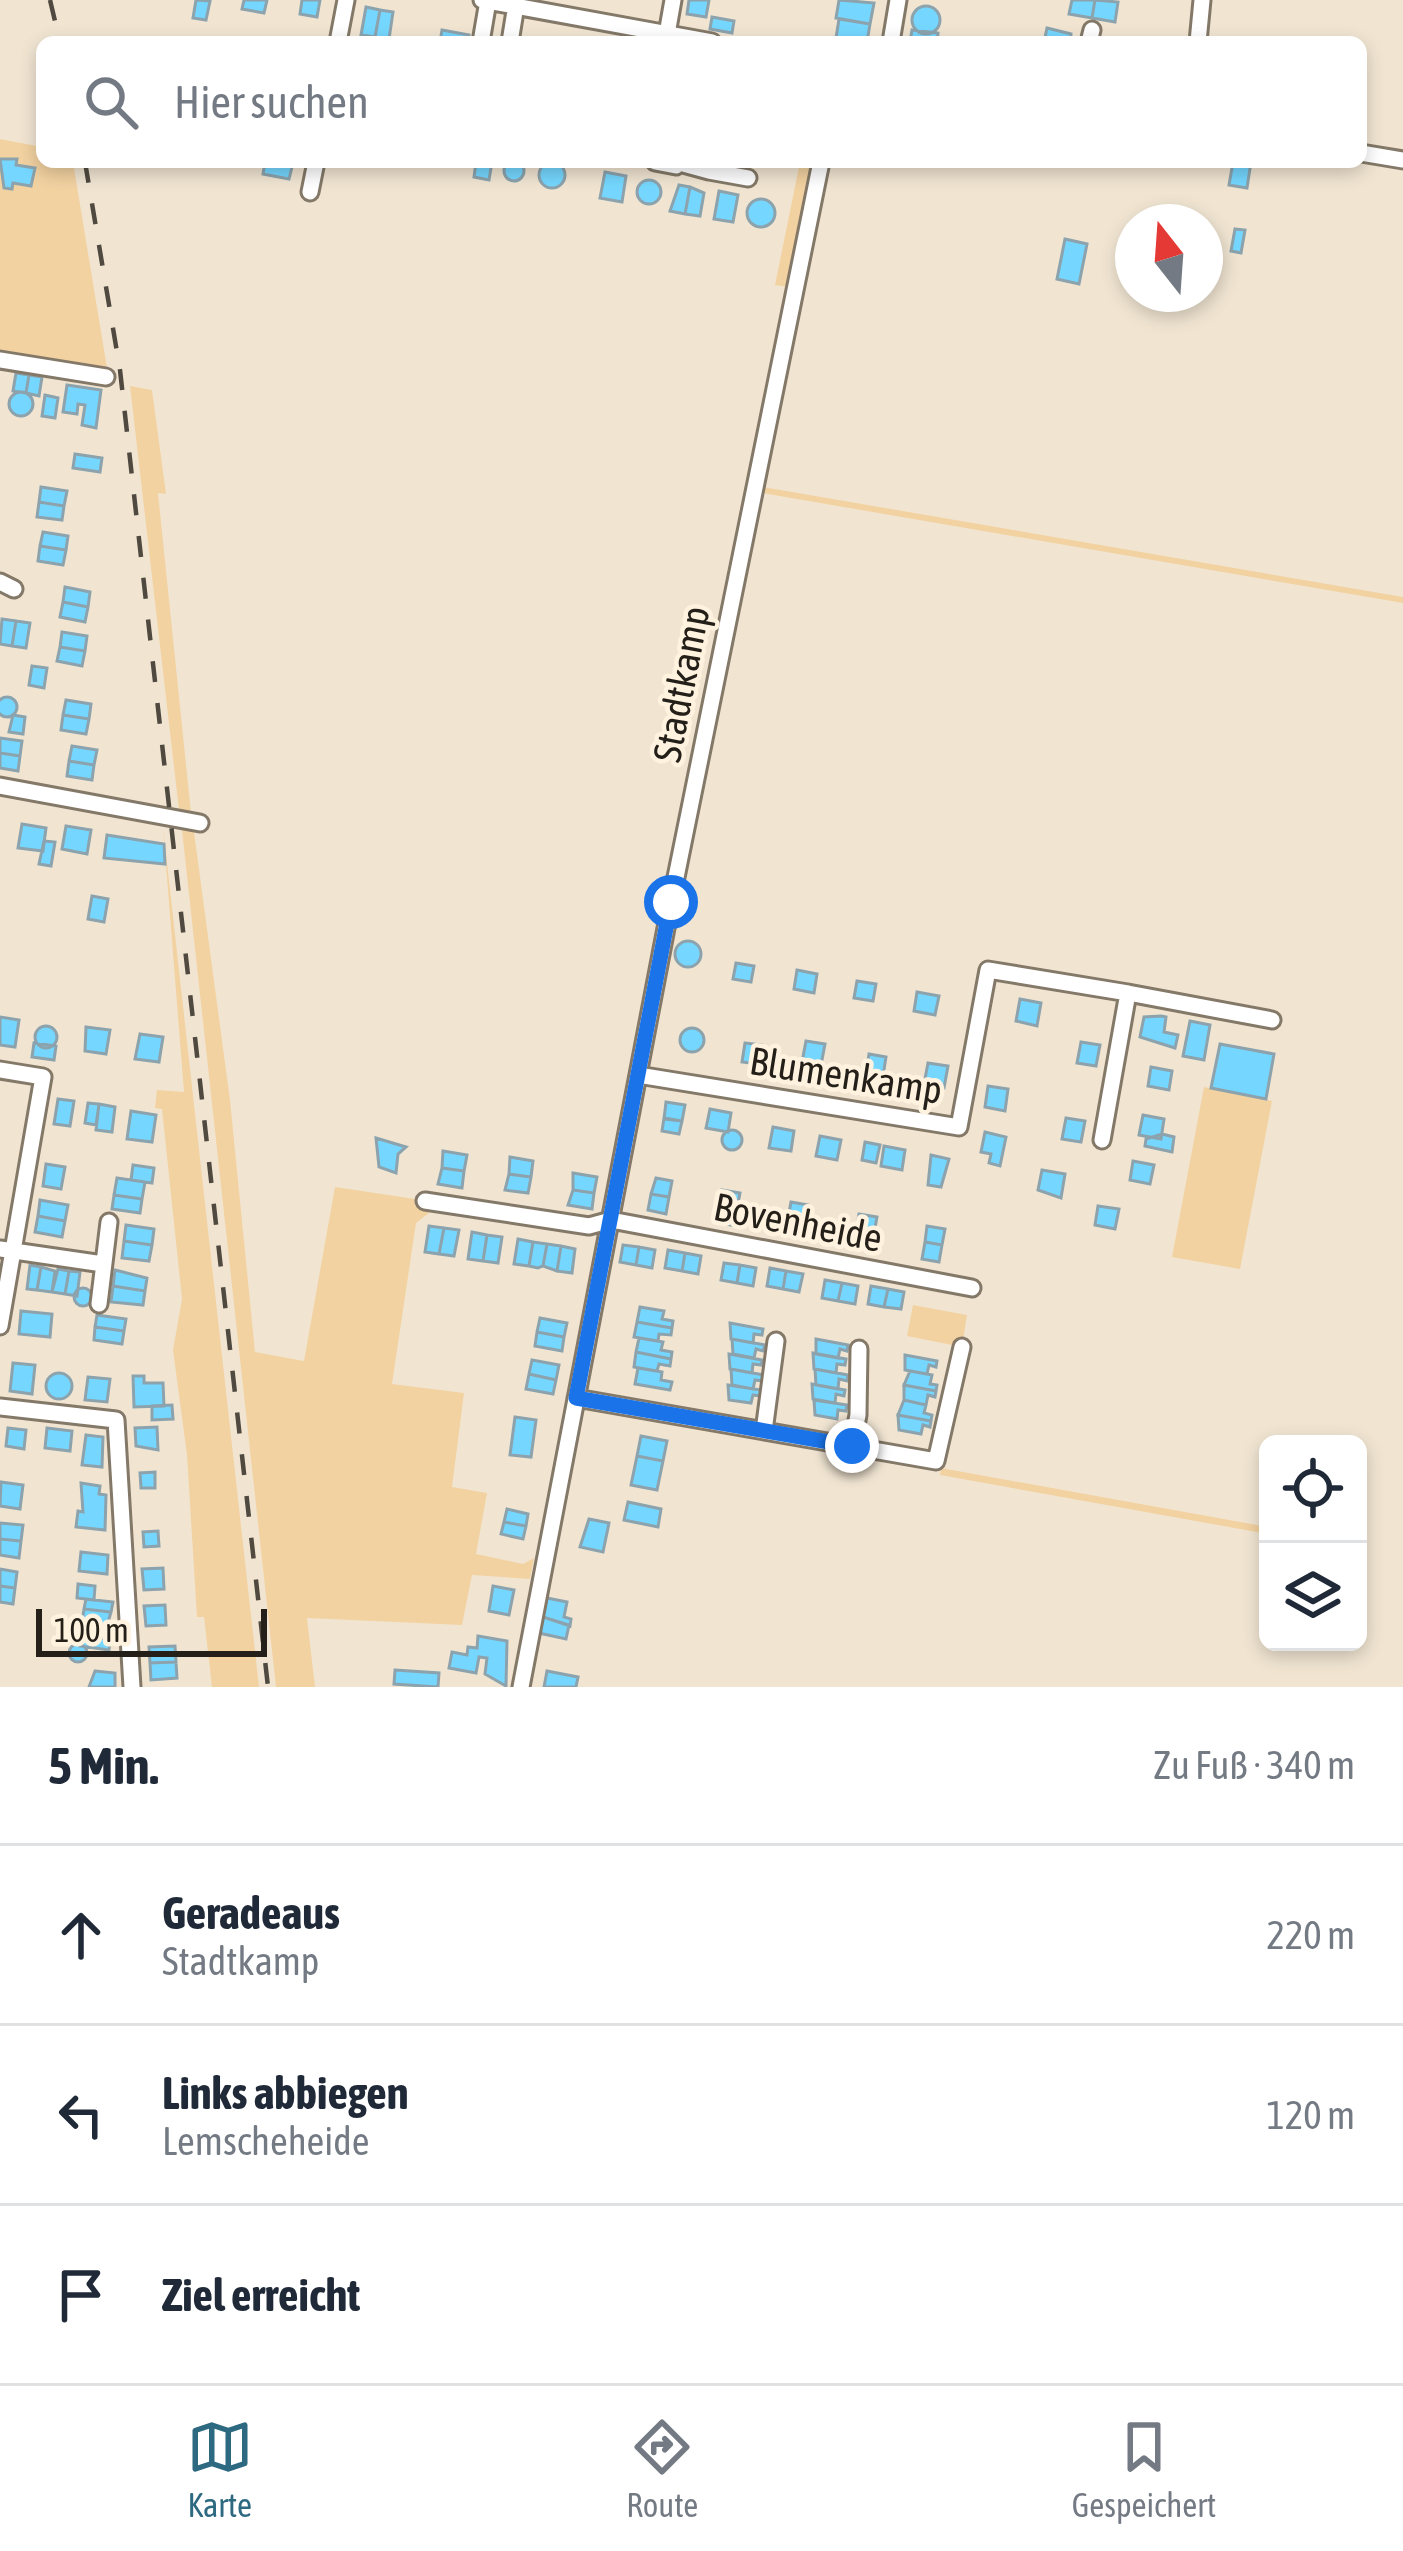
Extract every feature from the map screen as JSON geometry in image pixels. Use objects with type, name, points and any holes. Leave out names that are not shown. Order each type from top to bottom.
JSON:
[{"type":"street","points":[[339,36],[346,0]]},
{"type":"street","points":[[667,34],[673,0]]},
{"type":"street","points":[[892,36],[898,0]]},
{"type":"street","points":[[1199,36],[1202,0]]},
{"type":"street","points":[[482,36],[485,1],[677,36]]},
{"type":"street","points":[[510,36],[516,5]]},
{"type":"street","points":[[1367,154],[1403,160]]},
{"type":"street","points":[[310,192],[315,168]]},
{"type":"street","points":[[716,168],[748,178]]},
{"type":"street","name":"Stadtkamp","points":[[521,1687],[820,168]]},
{"type":"street","points":[[0,360],[106,377]]},
{"type":"street","points":[[0,786],[200,823]]},
{"type":"street","name":"Blumenkamp","points":[[638,1075],[959,1127],[988,970],[1272,1020]]},
{"type":"street","points":[[1102,1140],[1128,993]]},
{"type":"street","points":[[0,1070],[43,1077],[6,1250],[0,1326]]},
{"type":"street","points":[[425,1201],[589,1226],[611,1220]]},
{"type":"street","name":"Bovenheide","points":[[611,1220],[972,1288]]},
{"type":"street","points":[[99,1304],[109,1222]]},
{"type":"street","points":[[6,1250],[104,1264]]},
{"type":"street","points":[[764,1430],[776,1342]]},
{"type":"street","points":[[576,1398],[936,1461],[962,1347]]},
{"type":"street","points":[[852,1446],[858,1415],[859,1349]]},
{"type":"street","points":[[0,1407],[116,1420],[132,1687]]},
{"type":"shaded area","points":[[0,139],[36,146],[36,168],[74,168],[108,374],[0,355]]},
{"type":"shaded area","points":[[799,168],[813,168],[789,287],[775,285]]},
{"type":"shaded area","points":[[130,386],[152,390],[166,494],[158,493],[191,813],[179,810]]},
{"type":"shaded area","points":[[763,487],[1403,597],[1403,603],[762,493]]},
{"type":"shaded area","points":[[163,827],[259,1687],[212,1687],[204,1617],[197,1617],[187,1455],[173,1350],[182,1299],[162,1109],[155,1108],[157,1090],[184,1092]]},
{"type":"shaded area","points":[[182,830],[194,832],[230,1100],[255,1352],[304,1361],[335,1187],[415,1199],[415,1206],[434,1209],[416,1223],[392,1384],[464,1393],[452,1487],[487,1493],[476,1554],[523,1564],[534,1558],[530,1579],[472,1575],[462,1625],[307,1618],[315,1687],[276,1687]]},
{"type":"shaded area","points":[[1204,1087],[1272,1101],[1240,1269],[1172,1257]]},
{"type":"shaded area","points":[[913,1305],[967,1315],[962,1347],[907,1336]]},
{"type":"shaded area","points":[[941,1468],[1259,1525],[1259,1532],[940,1475]]},
{"type":"building","points":[[196,0],[210,1],[206,20],[193,18]]},
{"type":"building","points":[[244,0],[267,0],[264,13],[242,9]]},
{"type":"building","points":[[302,0],[320,0],[317,17],[300,14]]},
{"type":"building","points":[[689,0],[709,0],[706,17],[687,14]]},
{"type":"building","points":[[839,0],[874,3],[870,24],[836,18]]},
{"type":"building","points":[[1072,0],[1095,0],[1092,18],[1069,14]]},
{"type":"building","points":[[1095,0],[1118,2],[1115,22],[1092,18]]},
{"type":"building","points":[[926,6],[936,10],[940,20],[936,30],[926,34],[916,30],[912,20],[916,10]]},
{"type":"building","points":[[366,7],[380,10],[375,36],[361,35]]},
{"type":"building","points":[[380,10],[393,12],[389,36],[375,36]]},
{"type":"building","points":[[712,17],[734,21],[732,33],[710,29]]},
{"type":"building","points":[[839,19],[870,24],[868,36],[836,36]]},
{"type":"building","points":[[1047,28],[1071,34],[1071,36],[1045,36]]},
{"type":"building","points":[[442,30],[469,35],[469,36],[441,36]]},
{"type":"building","points":[[912,30],[938,33],[938,36],[911,36]]},
{"type":"building","points":[[0,159],[17,159],[16,165],[35,168],[31,186],[13,183],[12,189],[4,188]]},
{"type":"building","points":[[264,168],[292,168],[289,179],[263,174]]},
{"type":"building","points":[[475,168],[491,168],[489,180],[474,177]]},
{"type":"building","points":[[505,168],[523,168],[521,178],[514,181],[504,171]]},
{"type":"building","points":[[542,168],[564,170],[564,180],[557,187],[547,187],[540,180]]},
{"type":"building","points":[[1232,168],[1250,168],[1247,188],[1229,185]]},
{"type":"building","points":[[605,172],[626,176],[622,202],[600,198]]},
{"type":"building","points":[[649,180],[658,183],[658,201],[649,204],[640,201],[637,192],[640,183]]},
{"type":"building","points":[[679,185],[690,187],[685,214],[670,211]]},
{"type":"building","points":[[690,187],[704,193],[700,216],[685,214]]},
{"type":"building","points":[[719,191],[738,195],[733,222],[714,219]]},
{"type":"building","points":[[761,199],[771,203],[775,213],[771,223],[761,227],[751,223],[747,213],[751,203]]},
{"type":"building","points":[[1235,229],[1245,230],[1241,253],[1231,251]]},
{"type":"building","points":[[1065,239],[1087,244],[1079,284],[1057,279]]},
{"type":"building","points":[[16,373],[29,375],[26,393],[13,391]]},
{"type":"building","points":[[29,375],[42,377],[39,396],[26,393]]},
{"type":"building","points":[[67,385],[101,390],[96,428],[82,425],[85,405],[78,404],[77,414],[63,412]]},
{"type":"building","points":[[21,392],[33,404],[21,416],[9,404]]},
{"type":"building","points":[[45,395],[58,398],[55,418],[42,416]]},
{"type":"building","points":[[75,454],[102,458],[100,472],[73,468]]},
{"type":"building","points":[[41,487],[67,491],[64,506],[39,502]]},
{"type":"building","points":[[39,502],[64,506],[62,520],[37,517]]},
{"type":"building","points":[[43,532],[68,536],[66,550],[40,546]]},
{"type":"building","points":[[40,546],[66,550],[63,565],[38,561]]},
{"type":"building","points":[[65,587],[90,592],[88,607],[63,602]]},
{"type":"building","points":[[63,602],[88,607],[85,622],[60,617]]},
{"type":"building","points":[[2,619],[16,621],[12,646],[0,644]]},
{"type":"building","points":[[16,621],[30,623],[26,648],[12,646]]},
{"type":"building","points":[[62,632],[87,636],[85,651],[60,647]]},
{"type":"building","points":[[60,647],[85,651],[82,666],[57,661]]},
{"type":"building","points":[[32,666],[47,668],[44,688],[29,685]]},
{"type":"building","points":[[0,700],[14,700],[14,714],[0,714]]},
{"type":"building","points":[[66,700],[91,704],[89,719],[63,715]]},
{"type":"building","points":[[13,715],[25,717],[23,734],[9,732]]},
{"type":"building","points":[[63,715],[89,719],[86,734],[61,730]]},
{"type":"building","points":[[0,738],[22,741],[20,756],[0,753]]},
{"type":"building","points":[[72,746],[97,750],[94,765],[69,761]]},
{"type":"building","points":[[0,753],[20,756],[18,771],[0,768]]},
{"type":"building","points":[[69,761],[94,765],[92,780],[67,776]]},
{"type":"building","points":[[22,824],[46,828],[43,851],[18,848]]},
{"type":"building","points":[[66,826],[91,830],[87,854],[62,849]]},
{"type":"building","points":[[107,835],[164,844],[165,864],[104,858]]},
{"type":"building","points":[[44,841],[55,842],[51,866],[39,864]]},
{"type":"building","points":[[92,896],[108,899],[104,922],[88,919]]},
{"type":"building","points":[[688,941],[701,954],[688,967],[675,954]]},
{"type":"building","points":[[736,963],[754,966],[751,982],[733,979]]},
{"type":"building","points":[[797,970],[817,974],[814,993],[794,989]]},
{"type":"building","points":[[857,981],[876,984],[873,1001],[854,998]]},
{"type":"building","points":[[917,992],[939,996],[935,1015],[914,1011]]},
{"type":"building","points":[[1020,999],[1041,1003],[1037,1026],[1016,1021]]},
{"type":"building","points":[[0,1017],[19,1020],[15,1047],[0,1045]]},
{"type":"building","points":[[1144,1017],[1166,1017],[1164,1032],[1178,1035],[1175,1048],[1140,1037]]},
{"type":"building","points":[[1190,1021],[1210,1025],[1204,1060],[1183,1056]]},
{"type":"building","points":[[46,1026],[57,1037],[46,1048],[35,1037]]},
{"type":"building","points":[[86,1027],[110,1030],[106,1054],[85,1051]]},
{"type":"building","points":[[692,1028],[704,1040],[692,1052],[680,1040]]},
{"type":"building","points":[[140,1034],[163,1037],[159,1062],[135,1059]]},
{"type":"building","points":[[806,1041],[825,1044],[821,1065],[802,1062]]},
{"type":"building","points":[[1081,1042],[1100,1045],[1096,1066],[1077,1063]]},
{"type":"building","points":[[34,1043],[56,1046],[54,1060],[32,1057]]},
{"type":"building","points":[[745,1043],[762,1045],[759,1064],[742,1062]]},
{"type":"building","points":[[1220,1044],[1274,1054],[1266,1099],[1211,1088]]},
{"type":"building","points":[[869,1054],[886,1057],[883,1076],[866,1073]]},
{"type":"building","points":[[928,1063],[948,1066],[944,1088],[924,1084]]},
{"type":"building","points":[[1151,1067],[1172,1071],[1169,1090],[1148,1086]]},
{"type":"building","points":[[988,1086],[1008,1089],[1005,1111],[985,1107]]},
{"type":"building","points":[[58,1099],[74,1101],[70,1126],[54,1124]]},
{"type":"building","points":[[666,1102],[685,1105],[682,1121],[664,1119]]},
{"type":"building","points":[[88,1103],[99,1104],[96,1125],[85,1123]]},
{"type":"building","points":[[99,1104],[115,1107],[112,1132],[96,1130]]},
{"type":"building","points":[[710,1109],[731,1113],[728,1132],[706,1128]]},
{"type":"building","points":[[131,1111],[156,1115],[152,1142],[127,1139]]},
{"type":"building","points":[[1143,1115],[1164,1119],[1161,1139],[1139,1135]]},
{"type":"building","points":[[664,1118],[682,1121],[679,1134],[662,1131]]},
{"type":"building","points":[[1066,1118],[1085,1121],[1081,1142],[1062,1139]]},
{"type":"building","points":[[773,1127],[794,1131],[791,1151],[769,1148]]},
{"type":"building","points":[[732,1130],[742,1140],[732,1150],[722,1140]]},
{"type":"building","points":[[985,1132],[1006,1137],[1000,1166],[989,1163],[991,1154],[981,1152]]},
{"type":"building","points":[[1162,1134],[1174,1137],[1172,1152],[1145,1146],[1146,1139]]},
{"type":"building","points":[[820,1136],[841,1140],[837,1160],[816,1156]]},
{"type":"building","points":[[376,1138],[406,1147],[398,1154],[396,1173],[379,1167]]},
{"type":"building","points":[[865,1142],[880,1145],[876,1163],[862,1160]]},
{"type":"building","points":[[884,1146],[905,1150],[902,1170],[881,1166]]},
{"type":"building","points":[[443,1151],[467,1155],[464,1171],[442,1168]]},
{"type":"building","points":[[931,1155],[949,1159],[941,1187],[928,1185]]},
{"type":"building","points":[[510,1157],[533,1161],[531,1177],[509,1174]]},
{"type":"building","points":[[1133,1161],[1154,1165],[1150,1184],[1130,1180]]},
{"type":"building","points":[[46,1164],[65,1167],[61,1189],[43,1186]]},
{"type":"building","points":[[133,1165],[154,1168],[152,1183],[131,1180]]},
{"type":"building","points":[[442,1168],[464,1171],[462,1188],[438,1184]]},
{"type":"building","points":[[1042,1170],[1065,1174],[1061,1198],[1038,1190]]},
{"type":"building","points":[[573,1173],[597,1177],[594,1193],[573,1190]]},
{"type":"building","points":[[509,1174],[531,1177],[528,1193],[505,1190]]},
{"type":"building","points":[[117,1178],[145,1182],[142,1199],[114,1195]]},
{"type":"building","points":[[656,1178],[672,1181],[669,1197],[651,1194]]},
{"type":"building","points":[[573,1190],[594,1193],[592,1209],[568,1205]]},
{"type":"building","points":[[722,1190],[740,1193],[737,1209],[720,1206]]},
{"type":"building","points":[[651,1194],[669,1197],[666,1214],[648,1210]]},
{"type":"building","points":[[114,1195],[142,1199],[140,1213],[112,1209]]},
{"type":"building","points":[[40,1200],[68,1205],[65,1221],[38,1216]]},
{"type":"building","points":[[791,1202],[808,1205],[806,1221],[788,1218]]},
{"type":"building","points":[[720,1206],[737,1209],[735,1226],[717,1222]]},
{"type":"building","points":[[1098,1206],[1119,1209],[1115,1229],[1095,1225]]},
{"type":"building","points":[[859,1214],[877,1217],[874,1233],[856,1230]]},
{"type":"building","points":[[38,1216],[65,1221],[62,1237],[35,1232]]},
{"type":"building","points":[[788,1218],[806,1221],[803,1238],[785,1234]]},
{"type":"building","points":[[126,1225],[154,1229],[152,1245],[124,1241]]},
{"type":"building","points":[[429,1226],[444,1228],[439,1254],[425,1252]]},
{"type":"building","points":[[927,1226],[945,1229],[942,1245],[925,1242]]},
{"type":"building","points":[[444,1228],[459,1230],[454,1256],[439,1254]]},
{"type":"building","points":[[856,1230],[874,1233],[871,1250],[853,1247]]},
{"type":"building","points":[[472,1232],[487,1235],[483,1261],[468,1259]]},
{"type":"building","points":[[487,1235],[502,1237],[498,1263],[483,1261]]},
{"type":"building","points":[[518,1239],[533,1242],[529,1266],[514,1264]]},
{"type":"building","points":[[124,1241],[152,1245],[149,1261],[122,1258]]},
{"type":"building","points":[[533,1242],[547,1244],[543,1266],[538,1268],[529,1266]]},
{"type":"building","points":[[925,1242],[942,1245],[939,1262],[922,1259]]},
{"type":"building","points":[[547,1244],[561,1246],[557,1271],[543,1266]]},
{"type":"building","points":[[623,1245],[639,1247],[636,1265],[620,1262]]},
{"type":"building","points":[[561,1246],[575,1249],[572,1273],[557,1271]]},
{"type":"building","points":[[639,1247],[655,1250],[652,1268],[636,1265]]},
{"type":"building","points":[[668,1250],[685,1253],[682,1271],[665,1268]]},
{"type":"building","points":[[685,1253],[701,1256],[698,1274],[682,1271]]},
{"type":"building","points":[[724,1263],[740,1265],[737,1283],[721,1280]]},
{"type":"building","points":[[30,1265],[41,1267],[37,1290],[27,1289]]},
{"type":"building","points":[[740,1265],[756,1268],[753,1286],[737,1283]]},
{"type":"building","points":[[41,1267],[55,1271],[52,1292],[37,1290]]},
{"type":"building","points":[[770,1268],[786,1271],[783,1289],[767,1286]]},
{"type":"building","points":[[58,1269],[69,1271],[65,1294],[52,1292]]},
{"type":"building","points":[[115,1270],[147,1278],[145,1291],[113,1286]]},
{"type":"building","points":[[69,1271],[80,1272],[77,1296],[65,1294]]},
{"type":"building","points":[[786,1271],[803,1274],[799,1292],[783,1289]]},
{"type":"building","points":[[825,1280],[842,1283],[838,1301],[822,1298]]},
{"type":"building","points":[[842,1283],[858,1286],[855,1304],[838,1301]]},
{"type":"building","points":[[113,1286],[145,1291],[143,1305],[111,1302]]},
{"type":"building","points":[[871,1286],[888,1289],[884,1307],[868,1304]]},
{"type":"building","points":[[83,1288],[92,1297],[83,1306],[74,1297]]},
{"type":"building","points":[[888,1289],[904,1292],[901,1309],[884,1307]]},
{"type":"building","points":[[640,1307],[664,1311],[662,1319],[673,1321],[672,1328],[637,1322]]},
{"type":"building","points":[[21,1311],[52,1314],[50,1337],[19,1334]]},
{"type":"building","points":[[97,1315],[126,1319],[124,1331],[95,1327]]},
{"type":"building","points":[[540,1318],[567,1323],[564,1337],[537,1332]]},
{"type":"building","points":[[637,1322],[672,1328],[671,1335],[659,1334],[658,1341],[634,1337]]},
{"type":"building","points":[[730,1323],[763,1329],[762,1335],[754,1334],[753,1343],[731,1339]]},
{"type":"building","points":[[95,1327],[124,1331],[122,1344],[94,1340]]},
{"type":"building","points":[[537,1332],[564,1337],[562,1351],[535,1346]]},
{"type":"building","points":[[639,1338],[663,1342],[661,1350],[672,1352],[671,1359],[636,1352]]},
{"type":"building","points":[[732,1339],[765,1345],[763,1351],[756,1349],[754,1358],[733,1354]]},
{"type":"building","points":[[816,1339],[848,1345],[847,1351],[840,1349],[838,1358],[816,1354]]},
{"type":"building","points":[[636,1352],[671,1359],[670,1366],[659,1364],[657,1371],[634,1367]]},
{"type":"building","points":[[813,1353],[846,1359],[845,1365],[837,1364],[836,1373],[814,1369]]},
{"type":"building","points":[[729,1354],[762,1360],[761,1365],[753,1364],[752,1373],[730,1369]]},
{"type":"building","points":[[905,1355],[937,1361],[936,1367],[929,1365],[927,1374],[905,1370]]},
{"type":"building","points":[[532,1360],[559,1365],[556,1380],[529,1374]]},
{"type":"building","points":[[13,1363],[35,1365],[32,1394],[10,1391]]},
{"type":"building","points":[[638,1368],[662,1372],[661,1380],[672,1382],[670,1390],[635,1384]]},
{"type":"building","points":[[731,1369],[764,1375],[763,1381],[755,1380],[753,1389],[732,1385]]},
{"type":"building","points":[[815,1369],[848,1375],[847,1381],[839,1379],[838,1389],[816,1385]]},
{"type":"building","points":[[910,1371],[932,1375],[930,1384],[937,1385],[936,1391],[904,1385]]},
{"type":"building","points":[[59,1373],[72,1386],[59,1399],[46,1386]]},
{"type":"building","points":[[529,1374],[556,1380],[553,1394],[526,1389]]},
{"type":"building","points":[[133,1376],[144,1376],[144,1383],[163,1383],[164,1406],[134,1407]]},
{"type":"building","points":[[88,1377],[110,1379],[107,1402],[85,1400]]},
{"type":"building","points":[[812,1384],[845,1390],[844,1396],[836,1394],[835,1403],[813,1399]]},
{"type":"building","points":[[728,1385],[761,1390],[760,1396],[753,1395],[751,1403],[729,1400]]},
{"type":"building","points":[[904,1385],[936,1391],[935,1397],[928,1395],[926,1405],[904,1400]]},
{"type":"building","points":[[814,1400],[847,1405],[846,1411],[838,1410],[837,1419],[815,1415]]},
{"type":"building","points":[[904,1400],[926,1405],[924,1413],[932,1415],[931,1421],[898,1415]]},
{"type":"building","points":[[172,1405],[173,1419],[152,1420],[152,1406]]},
{"type":"building","points":[[898,1415],[931,1421],[930,1427],[923,1425],[921,1434],[899,1430]]},
{"type":"building","points":[[515,1417],[536,1420],[531,1457],[510,1455]]},
{"type":"building","points":[[157,1427],[158,1450],[136,1446],[135,1428]]},
{"type":"building","points":[[8,1428],[26,1430],[24,1449],[6,1446]]},
{"type":"building","points":[[47,1428],[72,1431],[70,1451],[45,1448]]},
{"type":"building","points":[[86,1435],[103,1437],[102,1467],[82,1465]]},
{"type":"building","points":[[641,1436],[667,1441],[663,1461],[637,1456]]},
{"type":"building","points":[[637,1456],[663,1461],[657,1490],[631,1485]]},
{"type":"building","points":[[155,1472],[155,1488],[141,1488],[140,1473]]},
{"type":"building","points":[[1,1482],[23,1485],[20,1509],[0,1506]]},
{"type":"building","points":[[81,1483],[100,1486],[99,1494],[106,1495],[105,1530],[76,1527],[78,1511],[83,1512]]},
{"type":"building","points":[[628,1502],[661,1509],[658,1527],[624,1520]]},
{"type":"building","points":[[507,1509],[528,1514],[526,1526],[504,1522]]},
{"type":"building","points":[[589,1519],[609,1523],[603,1552],[580,1547]]},
{"type":"building","points":[[504,1522],[526,1526],[523,1539],[501,1534]]},
{"type":"building","points":[[0,1523],[23,1525],[21,1541],[0,1539]]},
{"type":"building","points":[[158,1531],[159,1546],[144,1547],[143,1532]]},
{"type":"building","points":[[0,1539],[21,1541],[19,1558],[0,1555]]},
{"type":"building","points":[[81,1552],[108,1555],[107,1574],[79,1571]]},
{"type":"building","points":[[163,1568],[164,1589],[144,1590],[142,1569]]},
{"type":"building","points":[[0,1569],[17,1572],[15,1588],[0,1586]]},
{"type":"building","points":[[78,1584],[95,1586],[94,1600],[77,1598]]},
{"type":"building","points":[[0,1586],[15,1588],[13,1604],[0,1602]]},
{"type":"building","points":[[493,1586],[514,1590],[509,1615],[489,1611]]},
{"type":"building","points":[[547,1598],[567,1602],[564,1617],[571,1619],[570,1626],[543,1617]]},
{"type":"building","points":[[86,1599],[113,1602],[111,1612],[84,1609]]},
{"type":"building","points":[[165,1605],[166,1625],[146,1626],[144,1606]]},
{"type":"building","points":[[84,1609],[111,1612],[107,1626],[82,1622]]},
{"type":"building","points":[[543,1617],[569,1625],[566,1639],[539,1633]]},
{"type":"building","points":[[82,1622],[111,1629],[110,1639],[81,1636]]},
{"type":"building","points":[[81,1636],[110,1639],[109,1650],[80,1646]]},
{"type":"building","points":[[478,1636],[507,1641],[506,1686],[485,1674],[487,1658],[479,1657],[476,1673],[449,1668],[452,1652],[467,1655],[468,1647],[477,1648]]},
{"type":"building","points":[[78,1644],[87,1653],[78,1662],[69,1653]]},
{"type":"building","points":[[175,1646],[176,1662],[150,1663],[149,1647]]},
{"type":"building","points":[[176,1662],[177,1678],[151,1680],[150,1663]]},
{"type":"building","points":[[395,1670],[439,1673],[438,1687],[394,1684]]},
{"type":"building","points":[[95,1671],[115,1673],[115,1687],[89,1687]]},
{"type":"building","points":[[547,1671],[578,1677],[576,1687],[544,1687]]},
{"type":"railway","points":[[50,0],[59,36]]},
{"type":"railway","points":[[86,168],[120,370],[268,1687]]},
{"type":"route","points":[[671,902],[576,1398],[852,1446]]}]
